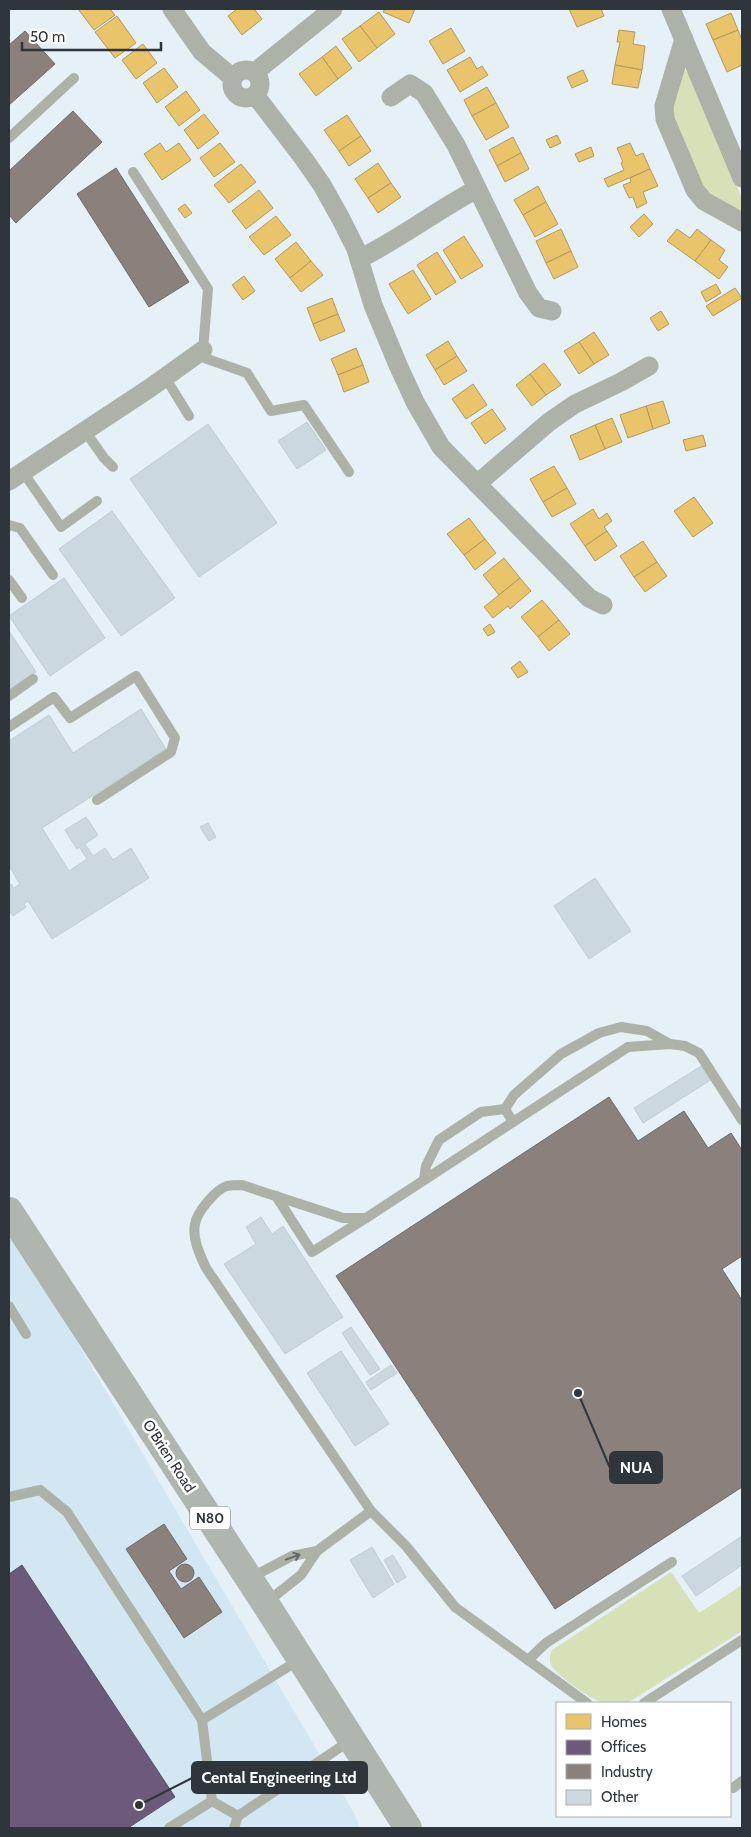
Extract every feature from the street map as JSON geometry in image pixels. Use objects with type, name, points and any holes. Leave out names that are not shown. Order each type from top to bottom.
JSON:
[{"type":"main road","name":"O'Brien Road","points":[[9,1211],[249,1578],[408,1828]]},
{"type":"street","points":[[172,9],[202,52],[233,78]]},
{"type":"street","points":[[255,72],[260,82],[256,95],[249,98],[238,96],[232,87],[233,78],[236,74],[244,70],[255,72],[333,9]]},
{"type":"street","points":[[671,9],[742,178]]},
{"type":"street","points":[[684,39],[664,106],[665,119],[695,190],[704,201],[742,222]]},
{"type":"street","points":[[391,97],[410,84],[424,92],[456,145],[528,292],[538,308],[552,310]]},
{"type":"street","points":[[256,95],[322,185],[341,219],[359,259],[374,304],[415,402],[441,447],[589,598],[603,605]]},
{"type":"street","points":[[359,259],[381,248],[454,201],[477,189]]},
{"type":"street","points":[[16,476],[165,377],[199,352]]},
{"type":"street","points":[[477,484],[549,422],[575,404],[649,366]]},
{"type":"lane","points":[[9,138],[74,78]]},
{"type":"lane","points":[[133,172],[208,290],[199,352],[247,373],[271,411],[304,406],[349,472]]},
{"type":"lane","points":[[165,377],[189,416]]},
{"type":"lane","points":[[85,431],[104,458],[113,467]]},
{"type":"lane","points":[[16,476],[61,527],[98,501]]},
{"type":"lane","points":[[9,525],[20,528],[53,575]]},
{"type":"lane","points":[[9,580],[22,598]]},
{"type":"lane","points":[[9,726],[54,697],[70,718],[136,676],[175,738],[171,752],[98,800]]},
{"type":"lane","points":[[9,696],[33,679]]},
{"type":"lane","points":[[505,1109],[514,1095],[561,1054],[599,1033],[621,1027],[647,1031],[670,1044]]},
{"type":"lane","points":[[276,1196],[312,1252],[628,1047],[670,1044],[685,1046],[699,1054],[742,1120]]},
{"type":"lane","points":[[505,1109],[513,1122]]},
{"type":"lane","points":[[424,1180],[426,1166],[439,1140],[481,1112],[505,1109]]},
{"type":"lane","points":[[367,1217],[343,1218],[242,1185],[225,1186],[201,1210],[194,1224],[196,1246],[206,1268],[371,1511],[406,1546],[455,1607],[586,1702]]},
{"type":"lane","points":[[9,1306],[26,1334]]},
{"type":"lane","points":[[9,1497],[40,1490],[67,1512],[202,1720],[212,1802]]},
{"type":"lane","points":[[265,1603],[302,1575],[317,1551],[371,1511]]},
{"type":"lane","points":[[249,1578],[292,1556],[317,1551]]},
{"type":"lane","points":[[528,1660],[546,1643],[672,1562]]},
{"type":"lane","points":[[646,1702],[742,1640]]},
{"type":"lane","points":[[202,1720],[301,1659]]},
{"type":"lane","points":[[234,1828],[238,1816],[352,1739]]},
{"type":"lane","points":[[733,1788],[742,1781]]},
{"type":"lane","points":[[212,1802],[238,1816]]},
{"type":"lane","points":[[169,1828],[212,1802]]},
{"type":"shaded area","points":[[9,1226],[355,1815],[360,1828],[9,1828]]},
{"type":"green space","points":[[684,70],[689,73],[742,198],[742,215],[713,196],[701,185],[672,116],[678,78]]},
{"type":"green space","points":[[671,1572],[699,1613],[742,1585],[742,1631],[629,1702],[598,1701],[577,1689],[551,1665],[550,1655],[552,1650]]},
{"type":"building: Homes","points":[[78,9],[110,9],[115,15],[94,30]]},
{"type":"building: Homes","points":[[237,9],[254,9],[262,19],[242,35],[228,16]]},
{"type":"building: Homes","points":[[385,9],[415,9],[409,23],[383,12]]},
{"type":"building: Homes","points":[[569,9],[601,9],[604,16],[577,27]]},
{"type":"building: Homes","points":[[379,12],[395,34],[377,48],[360,26]]},
{"type":"building: Homes","points":[[731,13],[738,30],[713,40],[706,24]]},
{"type":"building: Homes","points":[[117,16],[136,43],[115,58],[95,32]]},
{"type":"building: Homes","points":[[360,26],[377,48],[359,62],[342,39]]},
{"type":"building: Homes","points":[[451,28],[465,51],[443,64],[429,41]]},
{"type":"building: Homes","points":[[619,30],[635,32],[633,44],[645,46],[642,70],[615,65],[620,42],[617,42]]},
{"type":"building: Homes","points":[[738,30],[742,40],[742,65],[727,72],[713,40]]},
{"type":"building: Homes","points":[[143,44],[157,63],[136,79],[122,60]]},
{"type":"building: Homes","points":[[336,46],[352,68],[338,79],[322,57]]},
{"type":"building: Homes","points":[[322,57],[338,79],[316,96],[299,74]]},
{"type":"building: Homes","points":[[470,57],[477,69],[482,66],[488,75],[460,92],[447,70]]},
{"type":"building: Homes","points":[[615,65],[642,70],[638,88],[612,84]]},
{"type":"building: Homes","points":[[164,68],[178,87],[157,103],[143,83]]},
{"type":"building: Homes","points":[[583,70],[588,81],[572,88],[567,77]]},
{"type":"building: Homes","points":[[487,87],[496,103],[472,116],[464,100]]},
{"type":"building: Homes","points":[[186,91],[200,110],[179,126],[165,107]]},
{"type":"building: Homes","points":[[496,103],[509,127],[486,140],[472,116]]},
{"type":"building: Homes","points":[[204,114],[219,133],[198,149],[184,130]]},
{"type":"building: Homes","points":[[347,115],[361,136],[339,151],[324,130]]},
{"type":"building: Homes","points":[[557,135],[561,143],[550,148],[546,140]]},
{"type":"building: Homes","points":[[361,136],[371,151],[349,166],[339,151]]},
{"type":"building: Homes","points":[[513,137],[521,153],[497,166],[489,150]]},
{"type":"building: Homes","points":[[160,143],[166,152],[179,143],[191,160],[162,180],[144,154]]},
{"type":"building: Homes","points":[[220,143],[235,162],[214,177],[200,158]]},
{"type":"building: Homes","points":[[630,143],[636,156],[643,153],[650,169],[608,187],[604,179],[624,170],[617,148]]},
{"type":"building: Homes","points":[[591,147],[594,156],[579,162],[575,154]]},
{"type":"building: Homes","points":[[521,153],[529,169],[505,182],[497,166]]},
{"type":"building: Homes","points":[[378,163],[391,183],[368,198],[355,179]]},
{"type":"building: Homes","points":[[241,164],[256,182],[229,203],[214,185]]},
{"type":"building: Homes","points":[[650,169],[658,186],[643,192],[647,203],[637,208],[633,197],[629,198],[623,185],[631,182],[630,178]]},
{"type":"building: Homes","points":[[391,183],[401,197],[378,213],[368,198]]},
{"type":"building: Homes","points":[[538,186],[546,202],[523,215],[514,200]]},
{"type":"building: Homes","points":[[259,190],[273,208],[246,229],[232,211]]},
{"type":"building: Homes","points":[[546,202],[558,224],[535,237],[523,215]]},
{"type":"building: Homes","points":[[185,204],[192,213],[185,218],[178,209]]},
{"type":"building: Homes","points":[[644,214],[653,224],[639,237],[630,227]]},
{"type":"building: Homes","points":[[276,216],[291,235],[264,255],[249,237]]},
{"type":"building: Homes","points":[[561,229],[571,251],[546,263],[536,241]]},
{"type":"building: Homes","points":[[677,229],[690,238],[697,229],[711,240],[695,261],[667,241]]},
{"type":"building: Homes","points":[[464,236],[483,266],[461,279],[443,250]]},
{"type":"building: Homes","points":[[711,240],[725,250],[719,260],[728,267],[719,279],[695,261]]},
{"type":"building: Homes","points":[[296,242],[311,261],[290,278],[275,259]]},
{"type":"building: Homes","points":[[571,251],[578,267],[554,279],[546,263]]},
{"type":"building: Homes","points":[[437,252],[456,282],[436,295],[417,265]]},
{"type":"building: Homes","points":[[311,261],[323,275],[301,292],[290,278]]},
{"type":"building: Homes","points":[[413,270],[431,299],[408,314],[389,284]]},
{"type":"building: Homes","points":[[244,276],[255,291],[243,300],[232,285]]},
{"type":"building: Homes","points":[[716,284],[721,293],[706,302],[701,292]]},
{"type":"building: Homes","points":[[735,288],[742,298],[713,316],[706,306]]},
{"type":"building: Homes","points":[[332,298],[338,314],[313,324],[307,308]]},
{"type":"building: Homes","points":[[661,311],[669,324],[658,331],[650,318]]},
{"type":"building: Homes","points":[[338,314],[345,331],[320,341],[313,324]]},
{"type":"building: Homes","points":[[594,332],[609,355],[594,364],[579,342]]},
{"type":"building: Homes","points":[[448,341],[457,356],[435,370],[426,355]]},
{"type":"building: Homes","points":[[579,342],[594,364],[579,374],[564,351]]},
{"type":"building: Homes","points":[[356,348],[363,365],[338,375],[331,359]]},
{"type":"building: Homes","points":[[457,356],[467,371],[444,385],[435,370]]},
{"type":"building: Homes","points":[[544,363],[561,385],[546,395],[530,374]]},
{"type":"building: Homes","points":[[363,365],[369,382],[344,392],[338,375]]},
{"type":"building: Homes","points":[[530,374],[546,395],[532,406],[516,385]]},
{"type":"building: Homes","points":[[473,384],[487,405],[466,419],[452,399]]},
{"type":"building: Homes","points":[[663,401],[670,423],[653,429],[646,406]]},
{"type":"building: Homes","points":[[646,406],[653,429],[628,438],[620,415]]},
{"type":"building: Homes","points":[[492,409],[506,429],[485,444],[471,423]]},
{"type":"building: Homes","points":[[612,418],[622,442],[605,449],[595,425]]},
{"type":"building: Homes","points":[[595,425],[605,449],[580,460],[570,436]]},
{"type":"building: Homes","points":[[703,435],[706,446],[686,451],[683,440]]},
{"type":"building: Homes","points":[[554,466],[567,488],[543,502],[530,479]]},
{"type":"building: Homes","points":[[567,488],[576,504],[552,517],[543,502]]},
{"type":"building: Homes","points":[[694,497],[713,523],[693,537],[674,511]]},
{"type":"building: Homes","points":[[593,509],[599,519],[607,513],[612,521],[604,527],[607,531],[585,546],[570,524]]},
{"type":"building: Homes","points":[[469,518],[485,539],[464,555],[447,534]]},
{"type":"building: Homes","points":[[607,531],[617,546],[595,561],[585,546]]},
{"type":"building: Homes","points":[[485,539],[496,553],[475,570],[464,555]]},
{"type":"building: Homes","points":[[643,541],[657,562],[634,577],[620,556]]},
{"type":"building: Homes","points":[[504,558],[520,578],[499,595],[483,575]]},
{"type":"building: Homes","points":[[657,562],[667,576],[645,592],[634,577]]},
{"type":"building: Homes","points":[[520,578],[531,591],[510,609],[508,606],[493,618],[484,607]]},
{"type":"building: Homes","points":[[542,600],[559,620],[538,637],[521,617]]},
{"type":"building: Homes","points":[[559,620],[570,634],[549,651],[538,637]]},
{"type":"building: Homes","points":[[490,624],[495,632],[488,636],[483,629]]},
{"type":"building: Homes","points":[[520,661],[528,672],[518,678],[511,668]]},
{"type":"building: Offices","points":[[22,1565],[175,1797],[128,1828],[9,1828],[9,1574]]},
{"type":"building: Industry","points":[[25,31],[55,64],[9,105],[9,45]]},
{"type":"building: Industry","points":[[73,111],[102,142],[16,223],[9,215],[9,171]]},
{"type":"building: Industry","points":[[116,168],[189,282],[149,307],[77,194]]},
{"type":"building: Industry","points":[[609,1097],[638,1141],[684,1111],[708,1148],[731,1133],[742,1150],[742,1256],[722,1269],[742,1300],[742,1487],[555,1609],[336,1276]]},
{"type":"building: Industry","points":[[164,1524],[187,1559],[169,1571],[181,1589],[199,1577],[222,1612],[184,1638],[126,1549]]},
{"type":"building: Industry","points":[[185,1564],[191,1567],[194,1573],[191,1579],[185,1582],[179,1579],[176,1573],[179,1567]]},
{"type":"building: Other","points":[[307,422],[326,450],[297,469],[278,441]]},
{"type":"building: Other","points":[[208,424],[277,523],[199,577],[130,479]]},
{"type":"building: Other","points":[[112,511],[175,598],[121,636],[59,549]]},
{"type":"building: Other","points":[[64,578],[105,638],[50,676],[9,616]]},
{"type":"building: Other","points":[[9,631],[36,672],[9,690]]},
{"type":"building: Other","points":[[141,709],[166,749],[42,828],[69,871],[87,859],[79,847],[77,849],[65,830],[86,817],[98,835],[85,844],[93,856],[105,848],[113,860],[131,848],[149,878],[52,939],[28,901],[24,904],[26,907],[13,916],[9,910],[9,886],[11,884],[14,888],[20,884],[9,866],[9,741],[49,715],[73,753]]},
{"type":"building: Other","points":[[208,823],[216,837],[209,841],[200,827]]},
{"type":"building: Other","points":[[595,878],[631,931],[589,959],[554,906]]},
{"type":"building: Other","points":[[703,1065],[712,1079],[643,1123],[634,1108]]},
{"type":"building: Other","points":[[261,1217],[272,1234],[283,1226],[343,1317],[285,1354],[224,1264],[256,1244],[246,1227]]},
{"type":"building: Other","points":[[351,1327],[380,1369],[370,1375],[342,1333]]},
{"type":"building: Other","points":[[341,1351],[389,1424],[355,1446],[307,1373]]},
{"type":"building: Other","points":[[391,1365],[397,1373],[371,1390],[366,1382]]},
{"type":"building: Other","points":[[742,1536],[742,1565],[696,1596],[682,1576]]},
{"type":"building: Other","points":[[372,1547],[394,1584],[373,1598],[350,1560]]},
{"type":"building: Other","points":[[393,1555],[406,1577],[397,1583],[384,1560]]},
{"type":"place","name":"NUA","points":[[578,1393]]},
{"type":"place","name":"Cental Engineering Ltd","points":[[139,1805]]}]
